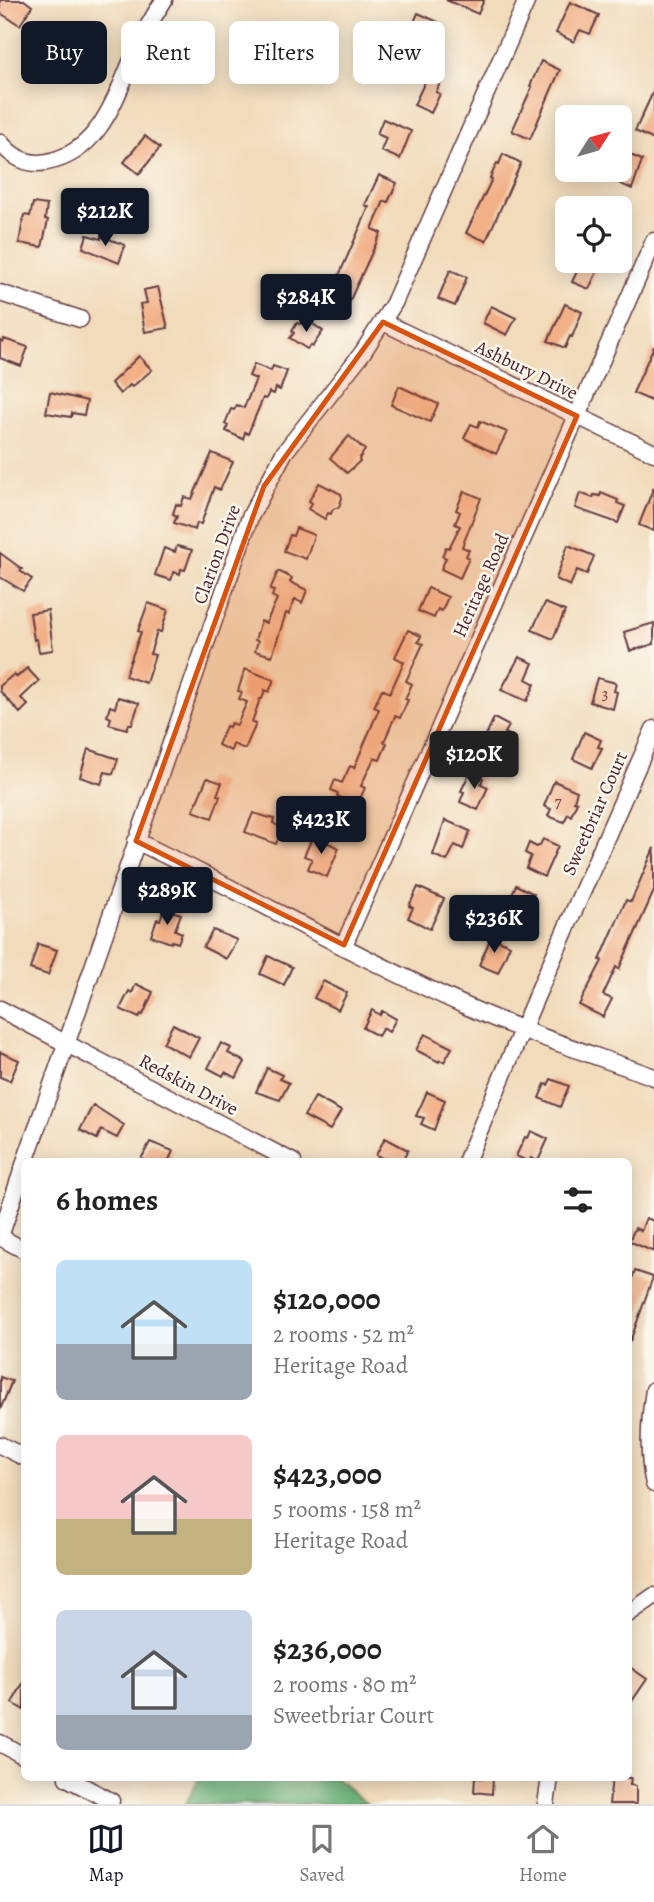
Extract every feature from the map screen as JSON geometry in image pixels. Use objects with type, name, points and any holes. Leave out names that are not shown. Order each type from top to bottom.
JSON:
[{"type":"street","points":[[0,142],[16,157],[40,163],[66,156],[81,146],[110,112],[121,91],[134,53],[164,0]]},
{"type":"street","name":"Clarion Drive","points":[[27,1158],[232,565],[264,486],[292,442],[363,352],[394,303],[527,0]]},
{"type":"street","name":"Heritage Road","points":[[344,945],[654,241]]},
{"type":"street","points":[[0,293],[80,319]]},
{"type":"street","name":"Ashbury Drive","points":[[383,322],[654,453]]},
{"type":"street","name":"Sweetbriar Court","points":[[468,1158],[654,729]]},
{"type":"street","points":[[136,841],[422,986],[522,1029],[654,1077]]},
{"type":"street","name":"Redskin Drive","points":[[0,1009],[285,1158]]},
{"type":"street","name":"Clarion Drive","points":[[0,1237],[21,1175]]},
{"type":"street","points":[[0,1237],[21,1248]]},
{"type":"street","points":[[654,1391],[649,1450],[654,1484]]},
{"type":"street","points":[[0,1445],[21,1456]]},
{"type":"street","points":[[632,1611],[654,1597]]},
{"type":"street","points":[[0,1743],[21,1754]]},
{"type":"street","points":[[72,1781],[111,1801]]},
{"type":"street","points":[[546,1804],[550,1781]]},
{"type":"highlighted area","points":[[383,322],[577,416],[344,945],[136,841],[264,486]]},
{"type":"green space","points":[[198,1781],[339,1781],[367,1804],[186,1804]]},
{"type":"building","points":[[0,0],[24,0],[32,6],[20,25],[0,13]]},
{"type":"building","points":[[446,0],[484,0],[478,14]]},
{"type":"building","points":[[570,2],[599,15],[590,34],[580,30],[574,42],[556,33]]},
{"type":"building","points":[[418,13],[436,21],[414,21]]},
{"type":"building","points":[[541,61],[560,70],[530,139],[512,131]]},
{"type":"building","points":[[424,84],[440,84],[436,92],[440,94],[431,113],[414,105]]},
{"type":"building","points":[[654,90],[654,140],[635,131]]},
{"type":"building","points":[[383,119],[411,131],[400,159],[381,151],[386,138],[377,134]]},
{"type":"building","points":[[145,136],[160,148],[139,174],[124,162]]},
{"type":"building","points":[[503,154],[521,163],[486,241],[466,233]]},
{"type":"building","points":[[632,156],[642,160],[632,189],[616,182],[632,182]]},
{"type":"building","points":[[379,175],[397,183],[388,202],[384,201],[372,229],[381,233],[344,313],[321,303],[332,278],[337,280],[369,207],[365,205]]},
{"type":"building","points":[[33,203],[47,205],[45,219],[48,220],[42,247],[19,243],[24,215],[30,216]]},
{"type":"building","points":[[87,235],[101,239],[101,236],[125,245],[119,263],[83,248]]},
{"type":"building","points":[[450,270],[467,277],[455,306],[438,299]]},
{"type":"building","points":[[576,273],[596,273],[589,289],[572,282]]},
{"type":"building","points":[[158,287],[168,328],[145,332],[140,304],[147,303],[144,290]]},
{"type":"building","points":[[565,304],[582,312],[565,348],[548,341]]},
{"type":"building","points":[[491,306],[516,318],[507,335],[483,323]]},
{"type":"building","points":[[304,318],[323,331],[312,347],[310,345],[307,349],[290,338],[297,323],[300,324]]},
{"type":"building","points":[[4,339],[28,347],[21,366],[0,358],[0,340],[3,342]]},
{"type":"building","points":[[654,346],[654,402],[633,393]]},
{"type":"building","points":[[139,356],[152,370],[120,394],[111,383]]},
{"type":"building","points":[[254,364],[271,371],[273,366],[287,371],[280,390],[276,388],[274,394],[269,392],[266,399],[263,398],[248,434],[245,432],[243,439],[226,431],[228,426],[225,424],[231,409],[234,410],[237,405],[244,408],[256,379],[249,376]]},
{"type":"building","points":[[399,386],[438,404],[430,422],[391,405]]},
{"type":"building","points":[[50,392],[87,401],[84,415],[72,413],[71,417],[46,413]]},
{"type":"building","points":[[480,421],[507,432],[496,454],[464,438],[471,424],[478,427]]},
{"type":"building","points":[[349,436],[365,450],[360,461],[347,473],[330,458]]},
{"type":"building","points":[[212,453],[233,462],[220,490],[214,487],[201,524],[197,523],[195,530],[174,523],[177,516],[173,514],[176,504],[181,506],[184,497],[192,499]]},
{"type":"building","points":[[319,483],[341,494],[342,498],[339,507],[333,509],[331,514],[328,513],[325,519],[308,509],[312,503],[309,501]]},
{"type":"building","points":[[654,490],[654,531],[639,525]]},
{"type":"building","points":[[464,491],[481,498],[462,547],[469,550],[466,556],[469,558],[460,578],[441,569],[446,558],[442,556],[460,526],[455,524],[460,512],[456,510]]},
{"type":"building","points":[[580,493],[593,498],[601,493],[618,500],[617,503],[625,506],[618,523],[575,508]]},
{"type":"building","points":[[296,528],[314,535],[306,559],[284,551]]},
{"type":"building","points":[[568,545],[594,556],[587,574],[577,570],[570,586],[556,579]]},
{"type":"building","points":[[177,546],[192,550],[185,570],[181,569],[180,574],[174,572],[171,580],[155,575],[164,548],[175,552]]},
{"type":"building","points":[[0,553],[32,579],[23,591],[0,577]]},
{"type":"building","points":[[278,571],[292,578],[290,582],[307,590],[302,603],[295,599],[289,614],[286,613],[272,656],[255,651],[258,641],[255,640],[261,621],[266,623],[277,599],[272,596],[274,591],[270,590]]},
{"type":"building","points":[[428,588],[448,597],[442,611],[438,609],[434,618],[418,611]]},
{"type":"building","points":[[148,603],[168,610],[161,632],[157,631],[150,654],[155,655],[146,683],[125,676]]},
{"type":"building","points":[[545,603],[565,611],[553,639],[532,630]]},
{"type":"building","points":[[48,610],[53,650],[39,652],[37,639],[34,640],[30,613]]},
{"type":"building","points":[[654,623],[654,644],[630,651],[624,632]]},
{"type":"building","points":[[408,630],[421,636],[418,642],[423,644],[406,681],[412,684],[405,699],[408,700],[400,718],[395,716],[380,760],[374,758],[361,786],[365,788],[357,805],[337,796],[338,793],[331,790],[335,780],[342,783],[350,766],[354,768],[379,709],[374,707],[382,689],[390,693],[404,662],[395,657]]},
{"type":"building","points":[[519,657],[533,663],[526,679],[535,684],[527,701],[501,690]]},
{"type":"building","points":[[27,668],[39,681],[21,698],[28,705],[20,713],[0,691],[0,686],[14,674],[17,677]]},
{"type":"building","points":[[245,669],[274,680],[269,692],[265,690],[260,699],[252,722],[256,724],[245,749],[233,744],[231,751],[218,745],[226,726],[229,727],[231,723],[237,725],[247,702],[239,699],[242,692],[238,691]]},
{"type":"building","points":[[597,678],[616,683],[613,709],[590,702]]},
{"type":"building","points":[[118,697],[139,703],[132,724],[129,724],[127,729],[109,724],[111,718],[107,716],[110,706],[115,708]]},
{"type":"building","points":[[494,718],[509,726],[505,733],[515,738],[510,748],[504,745],[498,757],[480,748]]},
{"type":"building","points":[[584,732],[601,740],[598,747],[602,748],[592,768],[573,759]]},
{"type":"building","points":[[88,749],[118,759],[113,774],[105,772],[101,784],[80,777]]},
{"type":"building","points":[[470,772],[483,778],[481,784],[488,787],[478,810],[460,802],[464,792],[461,791]]},
{"type":"building","points":[[207,778],[222,783],[212,818],[193,811]]},
{"type":"building","points":[[554,781],[577,791],[574,801],[577,802],[571,816],[568,814],[564,822],[548,816],[551,809],[544,806]]},
{"type":"building","points":[[253,813],[274,819],[273,823],[282,828],[276,844],[245,832]]},
{"type":"building","points":[[445,820],[470,831],[463,849],[455,845],[447,861],[433,855]]},
{"type":"building","points":[[313,836],[339,848],[327,877],[308,869],[312,859],[304,856]]},
{"type":"building","points":[[543,839],[558,846],[544,877],[526,868],[531,856],[525,853],[529,843],[537,847]]},
{"type":"building","points":[[654,848],[654,891],[619,969],[616,967],[603,995],[612,999],[603,1017],[579,1005],[602,961],[600,960],[626,900],[631,902]]},
{"type":"building","points":[[516,885],[534,894],[530,901],[533,903],[525,918],[505,908]]},
{"type":"building","points":[[418,887],[444,899],[430,929],[408,918],[413,908],[409,906]]},
{"type":"building","points":[[164,909],[181,914],[175,930],[182,933],[178,943],[151,936]]},
{"type":"building","points":[[213,930],[237,940],[226,959],[203,947]]},
{"type":"building","points":[[491,937],[510,945],[498,973],[479,965]]},
{"type":"building","points":[[38,944],[57,950],[48,975],[30,969]]},
{"type":"building","points":[[268,956],[292,967],[284,985],[260,974]]},
{"type":"building","points":[[323,981],[347,993],[338,1010],[314,998]]},
{"type":"building","points":[[136,984],[153,992],[139,1018],[120,1009],[129,991],[132,993]]},
{"type":"building","points":[[372,1010],[380,1015],[382,1011],[396,1019],[389,1032],[383,1028],[378,1036],[363,1028]]},
{"type":"building","points":[[173,1024],[199,1038],[189,1057],[163,1043]]},
{"type":"building","points":[[425,1034],[452,1048],[444,1062],[416,1050]]},
{"type":"building","points":[[221,1043],[231,1048],[228,1053],[245,1062],[236,1078],[225,1072],[223,1076],[208,1068]]},
{"type":"building","points":[[0,1052],[19,1060],[10,1081],[0,1077]]},
{"type":"building","points":[[267,1068],[282,1075],[280,1079],[289,1083],[280,1100],[256,1092]]},
{"type":"building","points":[[551,1079],[569,1086],[560,1107],[539,1098],[545,1084],[548,1085]]},
{"type":"building","points":[[427,1092],[445,1100],[434,1130],[421,1124],[424,1118],[416,1116]]},
{"type":"building","points":[[315,1097],[341,1111],[330,1130],[304,1116]]},
{"type":"building","points":[[93,1105],[124,1125],[117,1138],[101,1130],[97,1139],[80,1130]]},
{"type":"building","points":[[531,1131],[548,1139],[539,1158],[516,1156],[525,1137],[528,1138]]},
{"type":"building","points":[[385,1138],[408,1150],[404,1158],[382,1158],[376,1155]]},
{"type":"building","points":[[150,1142],[173,1151],[170,1158],[142,1158]]},
{"type":"building","points":[[646,1218],[654,1221],[654,1252],[632,1242],[635,1228],[641,1231]]},
{"type":"building","points":[[635,1271],[653,1277],[632,1336],[632,1279]]},
{"type":"building","points":[[0,1377],[12,1381],[0,1410]]},
{"type":"building","points":[[632,1669],[647,1679],[632,1701]]},
{"type":"building","points":[[21,1687],[21,1708],[12,1703]]},
{"type":"building","points":[[475,1781],[493,1781],[492,1794],[474,1792]]},
{"type":"building","points":[[612,1781],[631,1781],[630,1785],[636,1786],[636,1804],[609,1804]]}]
